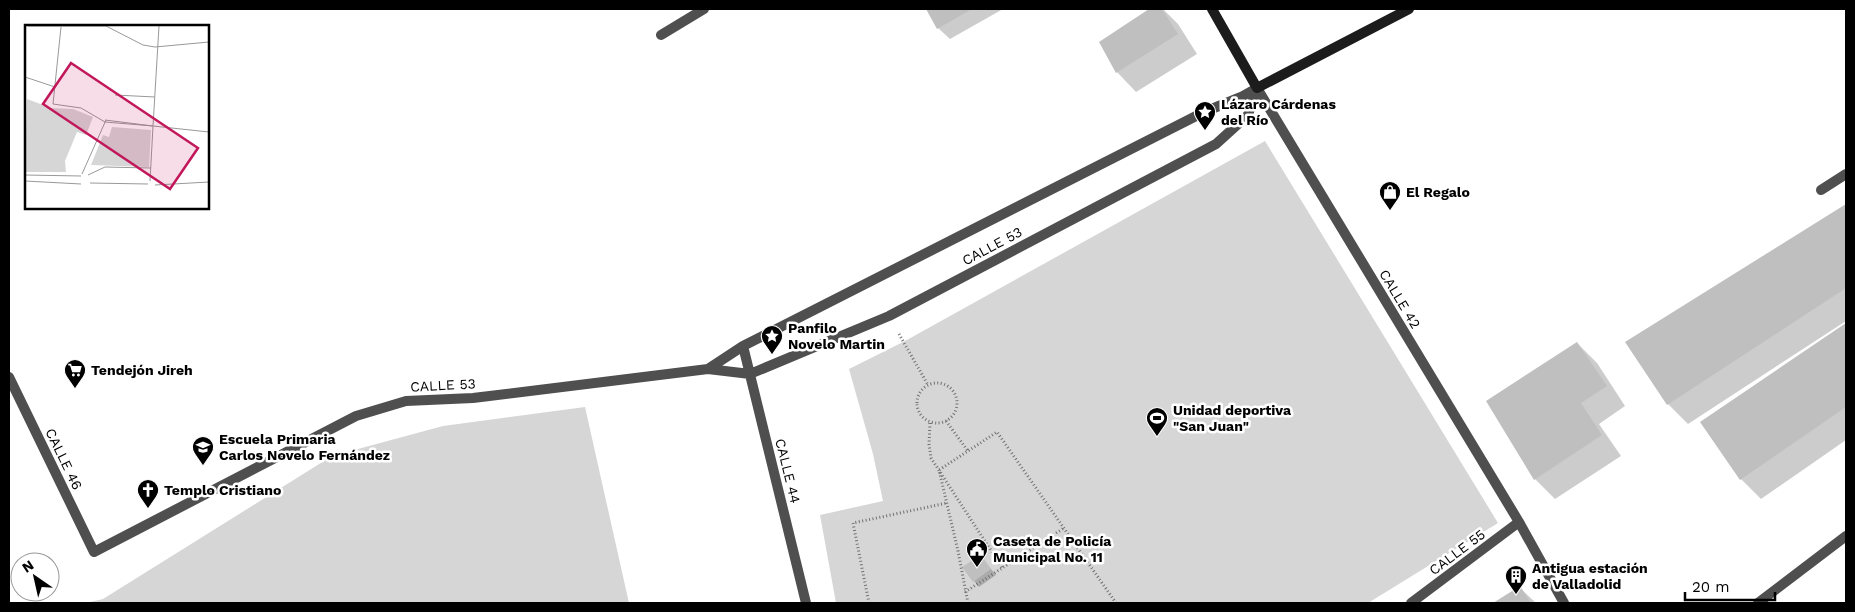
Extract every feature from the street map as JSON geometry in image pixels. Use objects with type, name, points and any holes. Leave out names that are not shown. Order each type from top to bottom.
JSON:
[{"type":"main road","name":"CALLE 42","points":[[1212,9],[1257,88]]},
{"type":"main road","name":"CALLE 53","points":[[1257,88],[1409,9]]},
{"type":"street","points":[[661,35],[704,9]]},
{"type":"street","name":"CALLE 53","points":[[94,552],[356,416],[406,401],[473,398],[708,369],[750,374],[889,316],[1216,144],[1248,115],[1257,88]]},
{"type":"street","name":"CALLE 53","points":[[708,369],[742,346],[1204,112],[1242,97],[1257,88]]},
{"type":"street","name":"CALLE 42","points":[[1257,88],[1520,522],[1564,603]]},
{"type":"street","points":[[1821,190],[1846,174]]},
{"type":"street","name":"CALLE 44","points":[[742,346],[806,603]]},
{"type":"street","name":"CALLE 46","points":[[9,377],[94,552]]},
{"type":"street","name":"CALLE 55","points":[[1411,603],[1520,522]]},
{"type":"street","points":[[1758,603],[1846,536]]},
{"type":"path","points":[[889,316],[928,385]]},
{"type":"path","points":[[940,383],[947,385],[955,394],[957,406],[955,412],[946,421],[936,424],[930,423],[924,420],[917,408],[918,394],[928,385],[940,383]]},
{"type":"path","points":[[946,421],[968,451]]},
{"type":"path","points":[[930,423],[929,444],[931,458],[1003,569]]},
{"type":"path","points":[[939,470],[997,432],[1116,603]]},
{"type":"path","points":[[939,470],[968,603]]},
{"type":"path","points":[[869,603],[854,523],[946,503]]},
{"type":"path","points":[[965,592],[1064,528]]},
{"type":"shaded area","name":"Unidad deportiva \"San Juan\"","points":[[1265,141],[1498,523],[1368,603],[836,603],[820,515],[883,501],[873,454],[849,369],[905,341]]},
{"type":"shaded area","points":[[585,407],[629,603],[86,603],[103,599],[332,456],[443,426]]},
{"type":"building","points":[[926,9],[972,9],[937,29]]},
{"type":"building","points":[[1149,9],[1162,9],[1178,34],[1116,73],[1099,42]]},
{"type":"building","points":[[1846,204],[1846,288],[1667,405],[1625,342]]},
{"type":"building","points":[[1846,323],[1846,407],[1740,480],[1700,422]]},
{"type":"building","points":[[1577,342],[1607,386],[1581,403],[1602,435],[1534,480],[1486,401]]},
{"type":"building","name":"Caseta de Policía Municipal No. 11","points":[[981,555],[991,569],[973,582],[962,567]]},
{"type":"building","name":"Antigua estación de Valladolid","points":[[1520,586],[1531,603],[1493,603]]},
{"type":"place","name":"Lázaro Cárdenas del Río","points":[[1205,131]]},
{"type":"place","name":"El Regalo","points":[[1390,211]]},
{"type":"place","name":"Panfilo Novelo Martin","points":[[772,355]]},
{"type":"place","name":"Tendejón Jireh","points":[[75,389]]},
{"type":"place","name":"Unidad deportiva \"San Juan\"","points":[[1157,437]]},
{"type":"place","name":"Escuela Primaria Carlos Novelo Fernández","points":[[203,466]]},
{"type":"place","name":"Templo Cristiano","points":[[148,509]]},
{"type":"place","name":"Caseta de Policía Municipal No. 11","points":[[977,568]]},
{"type":"place","name":"Antigua estación de Valladolid","points":[[1516,595]]}]
